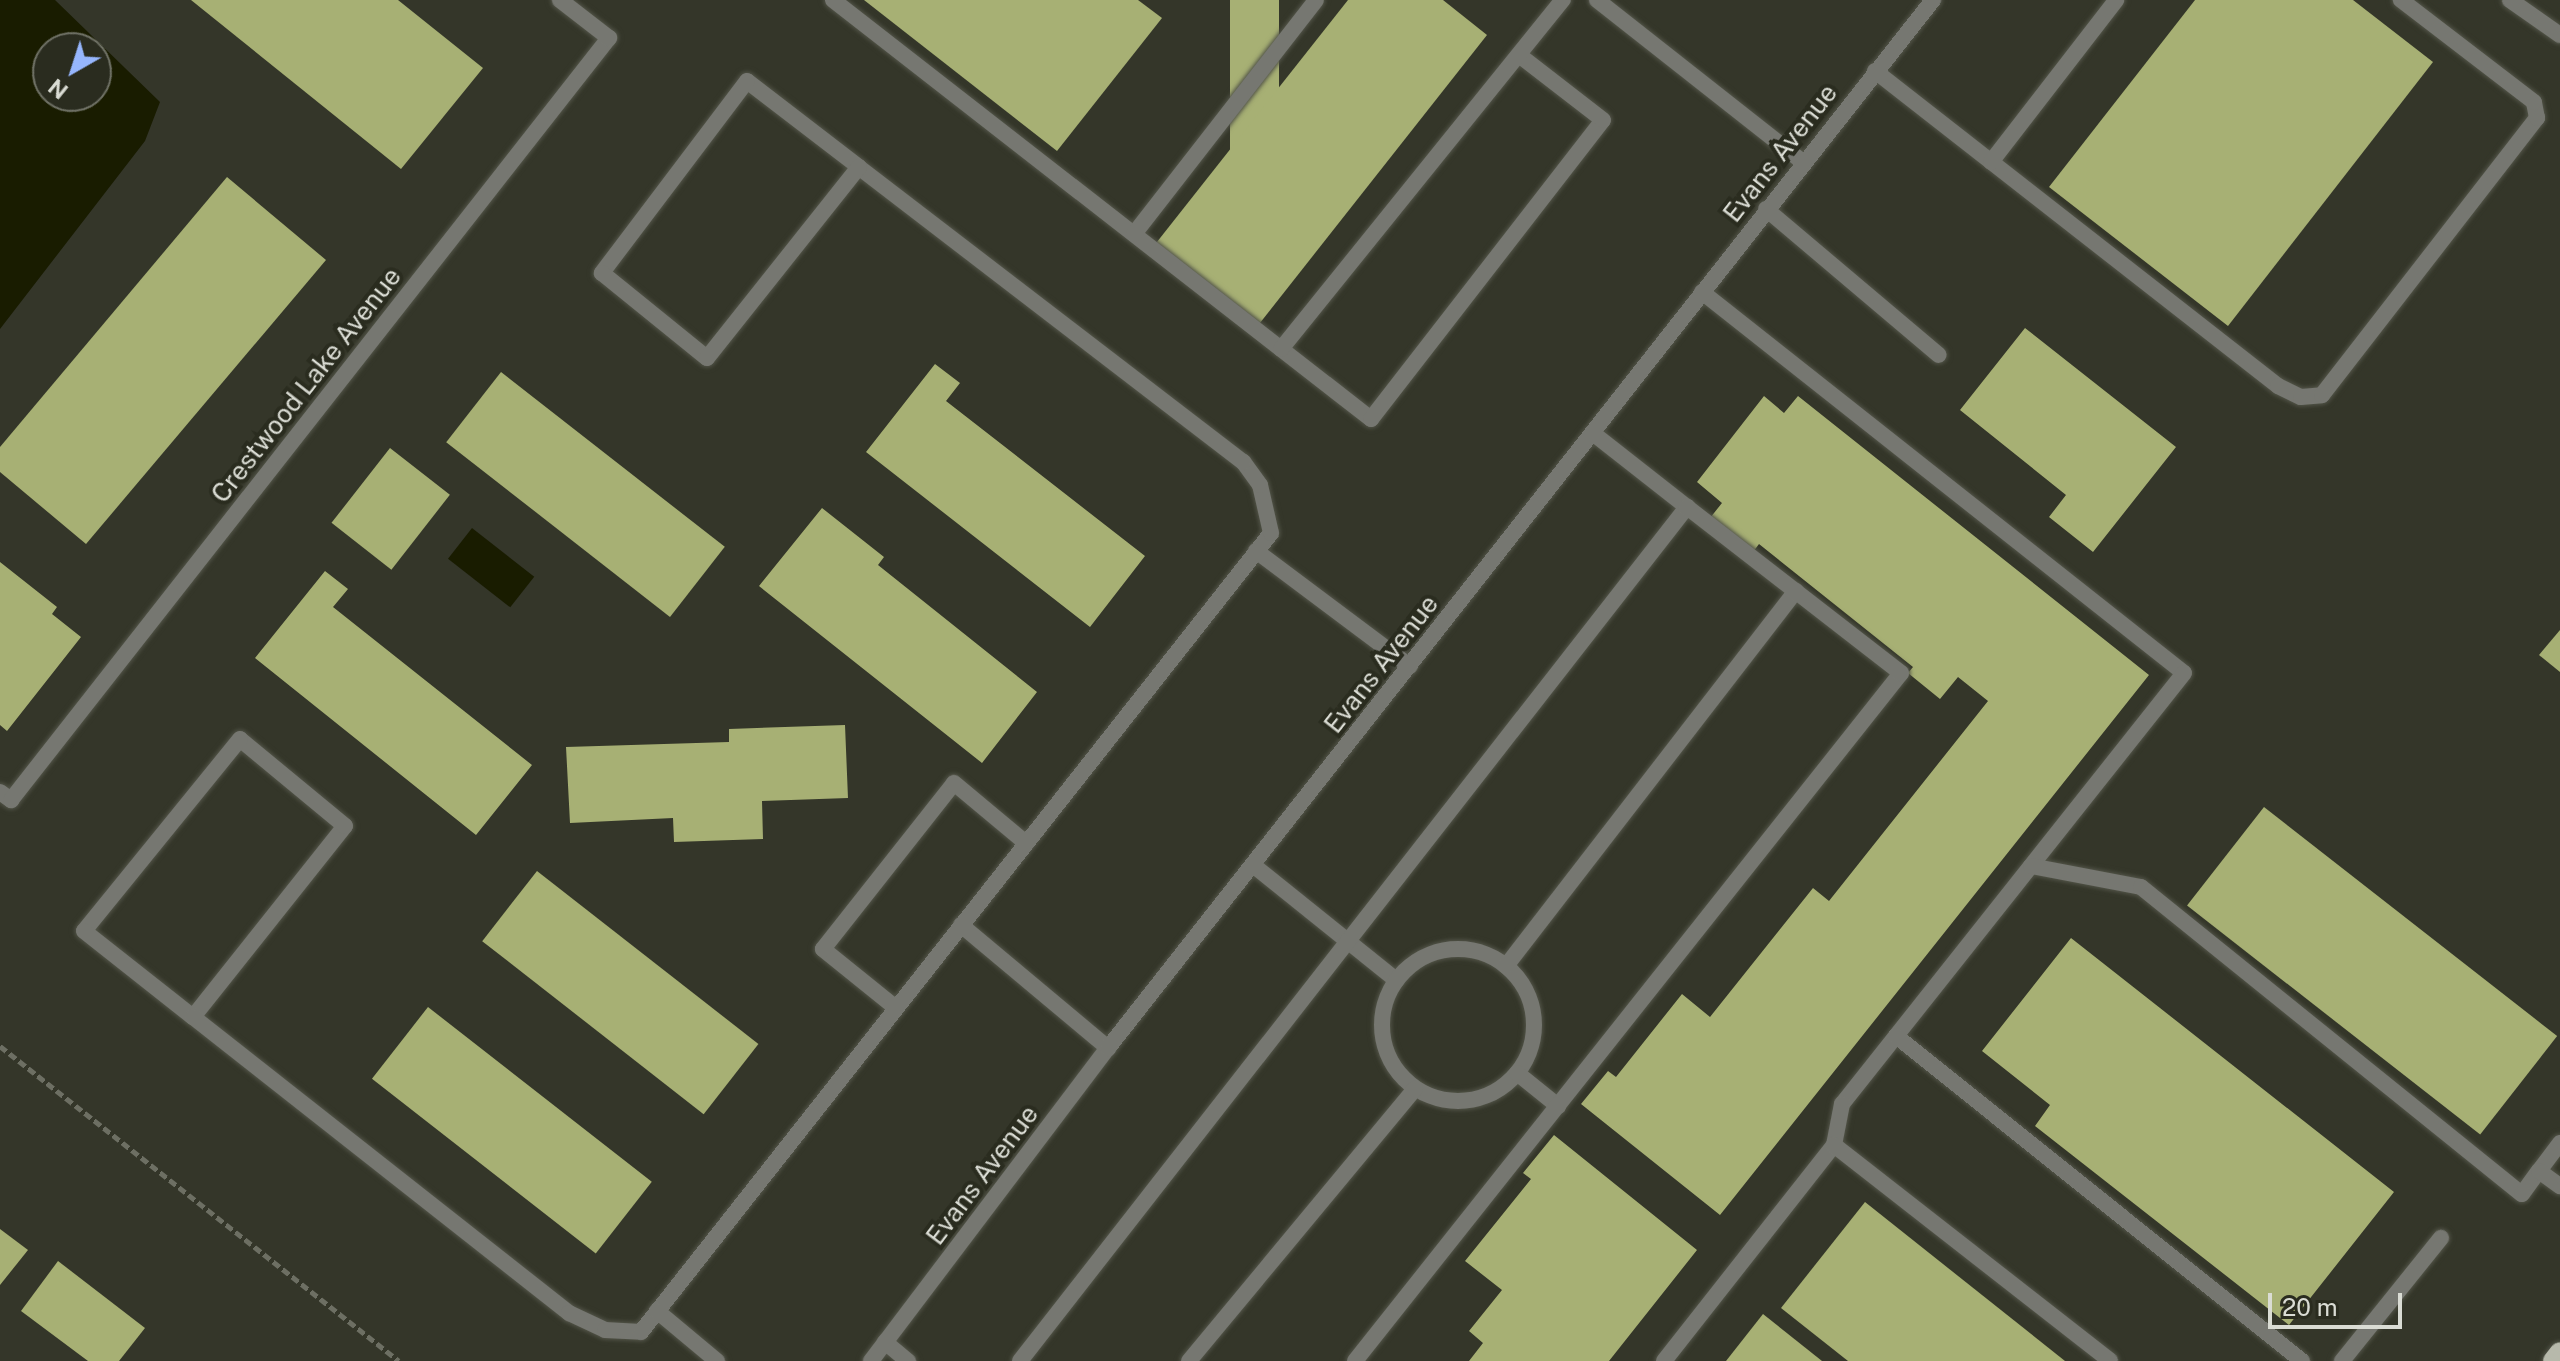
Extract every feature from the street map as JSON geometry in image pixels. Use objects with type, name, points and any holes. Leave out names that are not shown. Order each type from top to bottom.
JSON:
[{"type":"main road","points":[[2553,1361],[2560,1352]]},
{"type":"street","name":"Crestwood Lake Avenue","points":[[0,792],[11,800],[609,38],[560,0]]},
{"type":"street","points":[[833,0],[1371,419],[1603,120],[1519,55]]},
{"type":"street","points":[[1134,234],[1316,0]]},
{"type":"street","points":[[1281,349],[1563,0]]},
{"type":"street","points":[[1597,0],[1803,162]]},
{"type":"street","name":"Evans Avenue","points":[[871,1361],[1108,1048],[1933,0]]},
{"type":"street","points":[[1991,162],[2116,0]]},
{"type":"street","points":[[1875,71],[2278,386],[2301,397],[2322,395],[2537,118],[2534,102],[2401,0]]},
{"type":"street","points":[[2510,0],[2560,35]]},
{"type":"street","points":[[193,1017],[345,826],[240,739],[84,931],[193,1017],[569,1313],[605,1330],[641,1332],[1271,533],[1260,485],[1243,462],[859,167],[747,81],[602,273],[707,358],[859,167]]},
{"type":"street","points":[[1766,209],[1939,355]]},
{"type":"street","points":[[1664,1361],[1834,1145],[1842,1104],[2184,673],[1702,292]]},
{"type":"street","points":[[1355,1361],[1901,673],[1594,434]]},
{"type":"street","points":[[1020,1361],[1687,507]]},
{"type":"street","points":[[1256,551],[1410,666]]},
{"type":"street","points":[[1506,966],[1796,591]]},
{"type":"street","points":[[896,1008],[823,949],[954,783],[1026,843]]},
{"type":"street","points":[[1253,865],[1396,980]]},
{"type":"street","points":[[2031,866],[2141,887],[2522,1194],[2560,1143]]},
{"type":"street","points":[[961,925],[1108,1048]]},
{"type":"street","points":[[1461,949],[1506,966],[1533,1009],[1534,1035],[1517,1073],[1489,1095],[1464,1102],[1415,1089],[1391,1060],[1381,1025],[1396,980],[1436,952],[1461,949]]},
{"type":"street","points":[[1896,1036],[2302,1361]]},
{"type":"street","points":[[1517,1073],[1558,1106]]},
{"type":"street","points":[[1189,1361],[1415,1089]]},
{"type":"street","points":[[1834,1145],[2110,1361]]},
{"type":"street","points":[[2539,1171],[2560,1186]]},
{"type":"street","points":[[2342,1361],[2441,1238]]},
{"type":"street","points":[[657,1311],[717,1361]]},
{"type":"street","points":[[885,1342],[908,1361]]},
{"type":"path","points":[[0,1046],[399,1361]]},
{"type":"shaded area","points":[[0,0],[55,0],[88,32],[32,32],[32,112],[112,112],[112,55],[160,102],[145,141],[0,329]]},
{"type":"shaded area","points":[[472,528],[534,577],[510,607],[448,559]]},
{"type":"building","points":[[191,0],[398,0],[483,68],[401,169]]},
{"type":"building","points":[[864,0],[1138,0],[1162,18],[1057,151]]},
{"type":"building","points":[[1230,0],[1279,0],[1279,196],[1230,196]]},
{"type":"building","points":[[1348,0],[1443,0],[1487,35],[1256,328],[1153,247]]},
{"type":"building","points":[[2195,0],[2353,0],[2433,62],[2228,326],[2049,187]]},
{"type":"building","points":[[227,177],[326,260],[86,544],[0,472],[0,447]]},
{"type":"building","points":[[2025,328],[2176,447],[2093,552],[2049,517],[2066,495],[1960,410]]},
{"type":"building","points":[[935,364],[960,383],[946,401],[1145,556],[1090,627],[866,452]]},
{"type":"building","points":[[501,372],[725,547],[670,617],[446,442]]},
{"type":"building","points":[[1764,396],[1784,413],[1798,396],[2149,675],[1720,1215],[1581,1104],[1608,1071],[1616,1077],[1682,994],[1710,1017],[1813,888],[1829,901],[1988,701],[1958,677],[1940,699],[1908,673],[1913,667],[1759,544],[1753,552],[1710,518],[1722,503],[1697,482]]},
{"type":"building","points":[[390,448],[450,495],[391,570],[332,523]]},
{"type":"building","points":[[822,508],[884,557],[878,565],[1037,692],[982,763],[759,586]]},
{"type":"building","points":[[0,562],[57,607],[52,614],[81,637],[7,731],[0,725]]},
{"type":"building","points":[[325,571],[348,589],[333,607],[532,765],[476,835],[255,658]]},
{"type":"building","points":[[2560,630],[2560,672],[2539,655]]},
{"type":"building","points":[[845,725],[848,798],[762,801],[763,839],[674,842],[673,818],[570,823],[566,747],[729,742],[729,729]]},
{"type":"building","points":[[2264,807],[2557,1036],[2480,1135],[2187,906]]},
{"type":"building","points":[[537,871],[758,1044],[704,1114],[482,941]]},
{"type":"building","points":[[2071,938],[2394,1192],[2289,1325],[2035,1126],[2050,1105],[1982,1051]]},
{"type":"building","points":[[428,1007],[652,1182],[596,1254],[372,1079]]},
{"type":"building","points":[[1554,1135],[1697,1250],[1609,1361],[1469,1361],[1483,1343],[1469,1331],[1502,1290],[1465,1261],[1531,1179],[1523,1173]]},
{"type":"building","points":[[1865,1202],[2065,1361],[1848,1361],[1781,1308]]},
{"type":"building","points":[[0,1229],[28,1250],[0,1285]]},
{"type":"building","points":[[58,1261],[145,1328],[119,1361],[88,1361],[21,1311]]},
{"type":"building","points":[[1763,1314],[1822,1361],[1726,1361]]}]
